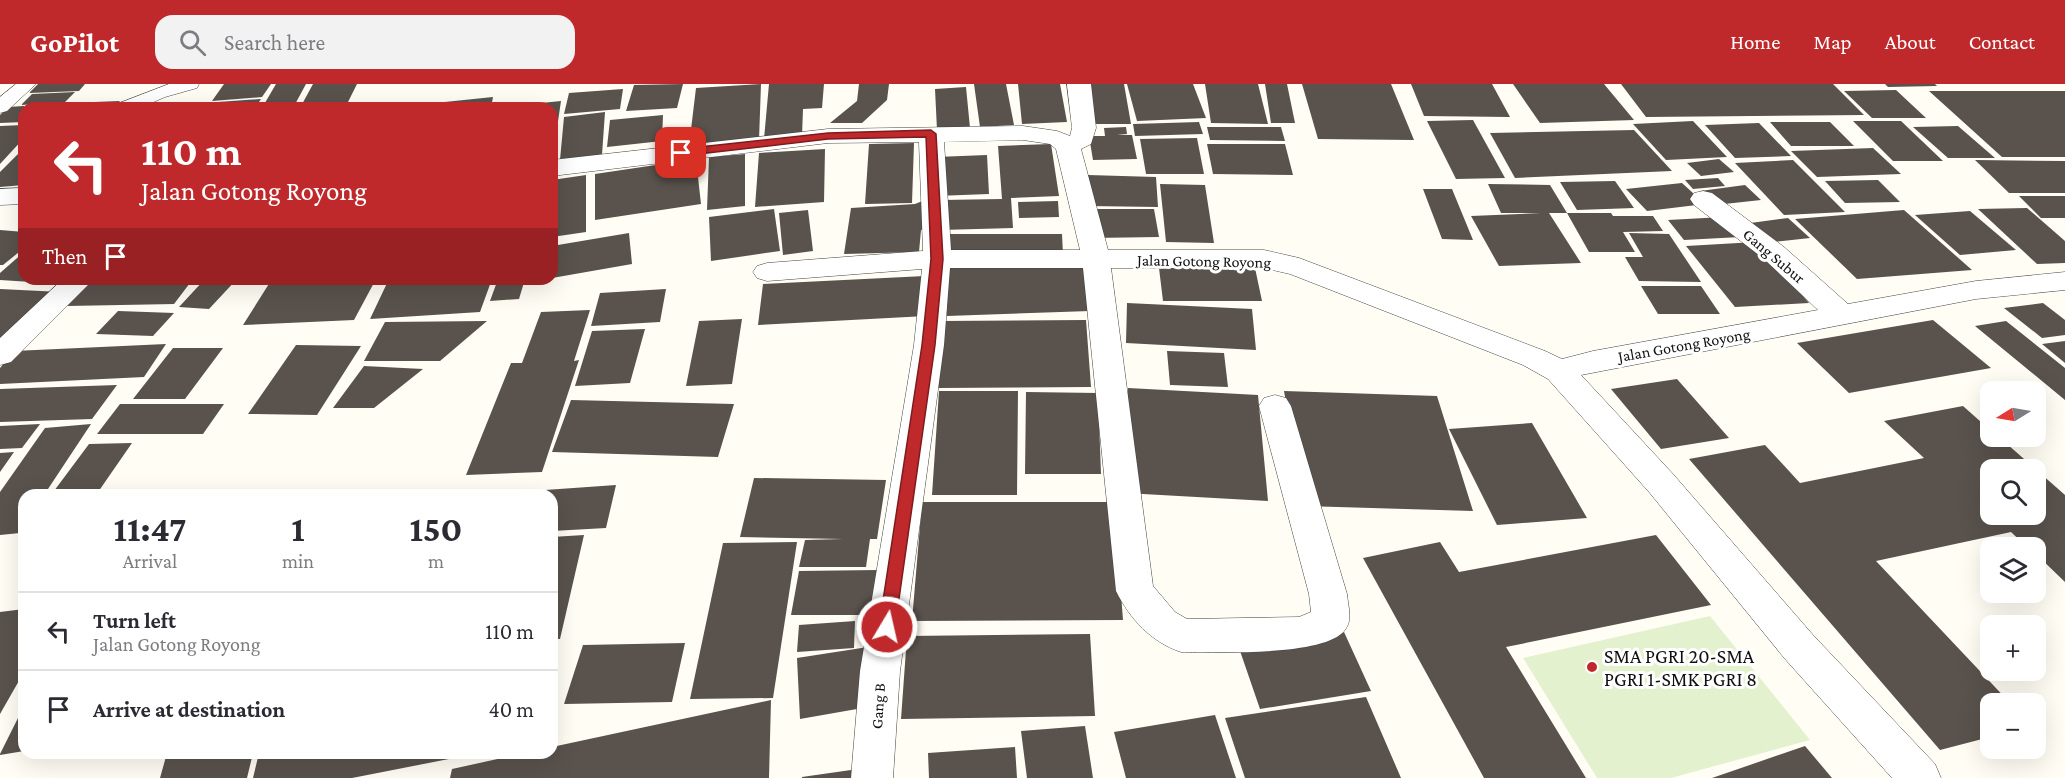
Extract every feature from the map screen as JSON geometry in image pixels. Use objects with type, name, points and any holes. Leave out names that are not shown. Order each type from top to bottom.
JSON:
[{"type":"street","points":[[1068,146],[1082,139],[1084,128],[1079,84]]},
{"type":"street","points":[[558,167],[828,136],[1023,133],[1057,138],[1068,146],[1096,260],[1135,591],[1161,623],[1181,636],[1299,633],[1318,628],[1331,620],[1328,594],[1275,406]]},
{"type":"street","name":"Gang B","points":[[872,778],[880,671],[929,345],[937,259],[931,134]]},
{"type":"street","points":[[0,197],[18,196]]},
{"type":"street","name":"Gang Subur","points":[[1703,199],[1774,254],[1843,316]]},
{"type":"street","name":"Jalan Gotong Royong","points":[[767,272],[937,259],[1264,259],[1299,267],[1534,358],[1558,371],[1593,361],[1976,290],[2065,281]]},
{"type":"street","points":[[0,355],[74,285]]},
{"type":"street","points":[[1558,371],[1661,483],[1799,647],[1920,778]]},
{"type":"lane","points":[[0,107],[27,84]]},
{"type":"lane","points":[[138,102],[158,93],[190,84]]},
{"type":"green space","points":[[1710,616],[1810,740],[1671,778],[1597,778],[1523,658]]},
{"type":"building","points":[[38,84],[85,84],[79,91],[29,93]]},
{"type":"building","points":[[224,84],[271,84],[262,97],[212,101]]},
{"type":"building","points":[[276,84],[306,84],[296,102],[266,102]]},
{"type":"building","points":[[313,84],[357,84],[348,102],[303,102]]},
{"type":"building","points":[[683,84],[677,108],[626,111],[634,85]]},
{"type":"building","points":[[761,84],[759,140],[689,146],[696,88]]},
{"type":"building","points":[[769,84],[824,84],[822,108],[803,109],[802,136],[764,139]]},
{"type":"building","points":[[859,84],[889,84],[887,100],[862,123],[830,123],[857,101]]},
{"type":"building","points":[[974,84],[1006,84],[1014,125],[980,127]]},
{"type":"building","points":[[1018,84],[1060,84],[1067,122],[1022,124]]},
{"type":"building","points":[[1081,84],[1124,84],[1131,124],[1085,124]]},
{"type":"building","points":[[1127,84],[1193,84],[1206,118],[1137,121]]},
{"type":"building","points":[[1205,84],[1258,84],[1268,124],[1211,123]]},
{"type":"building","points":[[1265,84],[1287,84],[1295,123],[1271,123]]},
{"type":"building","points":[[1302,84],[1391,84],[1414,140],[1318,139]]},
{"type":"building","points":[[1411,84],[1492,84],[1510,117],[1424,116]]},
{"type":"building","points":[[1513,84],[1604,84],[1634,120],[1540,123]]},
{"type":"building","points":[[1621,84],[1833,84],[1864,115],[1646,117]]},
{"type":"building","points":[[1885,84],[1935,84],[1937,86],[1888,87]]},
{"type":"building","points":[[966,87],[970,128],[937,130],[935,89]]},
{"type":"building","points":[[623,89],[620,109],[564,114],[569,93]]},
{"type":"building","points":[[1896,90],[1926,118],[1872,118],[1844,91]]},
{"type":"building","points":[[1929,91],[2065,91],[2065,157],[2002,157]]},
{"type":"building","points":[[75,92],[65,102],[24,102],[32,94]]},
{"type":"building","points":[[493,97],[492,102],[445,102]]},
{"type":"building","points":[[261,99],[259,102],[218,102]]},
{"type":"building","points":[[561,101],[558,121],[558,102],[551,102]]},
{"type":"building","points":[[18,106],[18,122],[0,123],[0,115],[8,107]]},
{"type":"building","points":[[605,112],[602,155],[560,160],[564,117]]},
{"type":"building","points":[[663,115],[662,141],[607,147],[610,120]]},
{"type":"building","points":[[1473,120],[1505,178],[1456,179],[1427,121]]},
{"type":"building","points":[[1693,121],[1727,157],[1666,160],[1633,124]]},
{"type":"building","points":[[1853,121],[1901,121],[1943,161],[1893,161]]},
{"type":"building","points":[[1199,122],[1203,134],[1135,136],[1133,124]]},
{"type":"building","points":[[1770,122],[1830,122],[1854,146],[1791,146]]},
{"type":"building","points":[[1759,123],[1791,156],[1735,158],[1705,125]]},
{"type":"building","points":[[18,125],[18,144],[0,164],[0,126]]},
{"type":"building","points":[[1958,126],[1995,158],[1948,158],[1913,127]]},
{"type":"building","points":[[1126,127],[1127,134],[1117,135],[1132,135],[1137,159],[1093,160],[1089,136],[1105,136],[1104,128]]},
{"type":"building","points":[[1207,127],[1281,127],[1285,141],[1210,140]]},
{"type":"building","points":[[1634,130],[1672,171],[1515,178],[1490,133]]},
{"type":"building","points":[[1197,138],[1204,174],[1146,174],[1140,139]]},
{"type":"building","points":[[914,143],[912,203],[865,204],[869,144]]},
{"type":"building","points":[[1051,144],[1059,196],[1011,198],[1013,228],[941,230],[942,200],[1002,199],[998,146]]},
{"type":"building","points":[[1207,144],[1285,144],[1293,175],[1213,174]]},
{"type":"building","points":[[1873,148],[1901,174],[1817,177],[1791,151]]},
{"type":"building","points":[[825,149],[824,202],[755,207],[759,153]]},
{"type":"building","points":[[18,154],[18,186],[0,187],[0,172]]},
{"type":"building","points":[[745,154],[745,206],[707,210],[709,157]]},
{"type":"building","points":[[987,155],[989,194],[936,196],[936,157]]},
{"type":"building","points":[[696,159],[701,204],[595,220],[595,174]]},
{"type":"building","points":[[1719,159],[1734,172],[1701,176],[1687,163]]},
{"type":"building","points":[[1793,160],[1845,212],[1784,215],[1735,163]]},
{"type":"building","points":[[1975,160],[2065,161],[2065,193],[2009,193]]},
{"type":"building","points":[[586,175],[586,232],[558,236],[558,179]]},
{"type":"building","points":[[1088,175],[1156,177],[1158,207],[1088,206]]},
{"type":"building","points":[[1718,178],[1725,186],[1693,189],[1685,180]]},
{"type":"building","points":[[1878,180],[1900,202],[1845,203],[1825,181]]},
{"type":"building","points":[[1615,181],[1634,208],[1577,210],[1560,182]]},
{"type":"building","points":[[1682,183],[1705,204],[1647,211],[1626,189]]},
{"type":"building","points":[[1160,184],[1205,185],[1214,243],[1166,242]]},
{"type":"building","points":[[1488,184],[1550,185],[1567,213],[1549,213],[1581,263],[1499,266],[1471,216],[1541,213],[1501,213]]},
{"type":"building","points":[[1745,185],[1761,200],[1715,205],[1700,191]]},
{"type":"building","points":[[1423,189],[1452,189],[1473,240],[1442,239]]},
{"type":"building","points":[[2019,196],[2065,196],[2065,218],[2041,218]]},
{"type":"building","points":[[925,200],[932,228],[921,230],[919,252],[844,254],[851,208],[915,204]]},
{"type":"building","points":[[1058,201],[1059,217],[1019,218],[1018,202]]},
{"type":"building","points":[[2027,208],[2065,241],[2065,263],[2037,264],[1978,209]]},
{"type":"building","points":[[774,209],[780,251],[711,261],[709,217]]},
{"type":"building","points":[[1089,209],[1154,209],[1159,237],[1092,238]]},
{"type":"building","points":[[808,210],[813,251],[783,255],[779,213]]},
{"type":"building","points":[[1904,210],[1972,270],[1857,279],[1795,219]]},
{"type":"building","points":[[1970,211],[2016,250],[1960,255],[1915,215]]},
{"type":"building","points":[[1567,213],[1653,216],[1663,231],[1623,232],[1635,252],[1589,252]]},
{"type":"building","points":[[1723,217],[1740,237],[1684,240],[1668,220]]},
{"type":"building","points":[[1788,218],[1810,238],[1764,243],[1743,224]]},
{"type":"building","points":[[0,230],[18,232],[18,253],[0,265]]},
{"type":"building","points":[[629,233],[632,264],[558,277],[558,245]]},
{"type":"building","points":[[1629,233],[1669,234],[1701,282],[1639,281],[1625,257],[1643,257]]},
{"type":"building","points":[[942,234],[1062,234],[1063,255],[940,255]]},
{"type":"building","points":[[1756,242],[1809,303],[1735,307],[1686,246]]},
{"type":"building","points":[[18,257],[18,281],[0,280],[0,273]]},
{"type":"building","points":[[1084,262],[1090,311],[947,316],[947,266]]},
{"type":"building","points":[[1159,268],[1255,268],[1262,301],[1163,301]]},
{"type":"building","points":[[925,276],[926,316],[758,325],[763,284]]},
{"type":"building","points":[[85,285],[188,285],[174,304],[66,306]]},
{"type":"building","points":[[199,285],[231,285],[209,309],[179,307]]},
{"type":"building","points":[[268,285],[373,285],[354,320],[243,325]]},
{"type":"building","points":[[386,285],[490,285],[480,312],[370,319]]},
{"type":"building","points":[[496,285],[523,285],[519,299],[490,301]]},
{"type":"building","points":[[1641,286],[1701,286],[1720,314],[1658,314]]},
{"type":"building","points":[[0,289],[61,292],[0,350]]},
{"type":"building","points":[[666,289],[660,322],[591,326],[600,293]]},
{"type":"building","points":[[1127,303],[1252,309],[1256,350],[1126,343]]},
{"type":"building","points":[[2043,303],[2065,320],[2065,335],[2042,338],[2004,308]]},
{"type":"building","points":[[590,310],[574,361],[579,360],[542,472],[466,475],[511,363],[522,363],[541,312]]},
{"type":"building","points":[[118,311],[174,313],[153,336],[96,334]]},
{"type":"building","points":[[742,319],[732,384],[686,386],[699,321]]},
{"type":"building","points":[[1086,320],[1091,387],[936,388],[941,321]]},
{"type":"building","points":[[1933,320],[1991,368],[1849,393],[1797,343]]},
{"type":"building","points":[[487,321],[440,361],[364,361],[385,322]]},
{"type":"building","points":[[2006,321],[2065,368],[2065,400],[2046,384],[2046,381],[2042,381],[1975,326]]},
{"type":"building","points":[[645,329],[630,383],[575,386],[592,331]]},
{"type":"building","points":[[2065,341],[2065,363],[2042,344]]},
{"type":"building","points":[[166,344],[144,377],[0,384],[0,368],[14,351]]},
{"type":"building","points":[[296,345],[361,346],[317,415],[248,414]]},
{"type":"building","points":[[173,348],[223,348],[185,399],[133,399]]},
{"type":"building","points":[[1167,351],[1224,353],[1228,387],[1170,385]]},
{"type":"building","points":[[364,366],[423,369],[374,408],[333,408]]},
{"type":"building","points":[[1677,379],[1729,438],[1661,449],[1611,389]]},
{"type":"building","points":[[117,385],[92,419],[0,422],[0,389]]},
{"type":"building","points":[[1128,388],[1258,395],[1268,501],[1125,493]]},
{"type":"building","points":[[939,391],[1018,391],[1017,495],[932,495]]},
{"type":"building","points":[[1284,391],[1437,396],[1473,511],[1304,506]]},
{"type":"building","points":[[1026,392],[1098,393],[1101,474],[1025,474]]},
{"type":"building","points":[[571,400],[734,404],[718,457],[552,452]]},
{"type":"building","points":[[120,404],[224,404],[203,434],[97,434]]},
{"type":"building","points":[[1963,406],[1980,421],[1980,447],[2010,447],[2024,459],[1980,459],[1980,525],[2046,525],[2046,478],[2065,495],[2065,582],[2046,564],[2046,537],[2016,537],[2011,532],[1876,561],[1980,671],[1980,681],[1989,681],[2001,693],[1980,693],[1980,740],[1940,750],[1689,459],[1765,445],[1800,483],[1924,458],[1884,421]]},
{"type":"building","points":[[1532,423],[1587,518],[1497,525],[1449,429]]},
{"type":"building","points":[[40,424],[22,448],[0,449],[0,426]]},
{"type":"building","points":[[91,424],[48,489],[18,489],[18,533],[0,535],[0,492],[45,428]]},
{"type":"building","points":[[132,443],[100,489],[55,489],[89,444]]},
{"type":"building","points":[[14,452],[0,472],[0,453]]},
{"type":"building","points":[[754,478],[886,480],[877,539],[870,539],[866,567],[799,567],[805,540],[843,539],[740,537]]},
{"type":"building","points":[[616,485],[606,528],[558,531],[558,489]]},
{"type":"building","points":[[922,502],[1114,502],[1123,620],[912,621]]},
{"type":"building","points":[[584,535],[560,639],[558,639],[558,537]]},
{"type":"building","points":[[1656,535],[1711,605],[1506,647],[1586,778],[1484,778],[1363,558],[1440,542],[1459,572]]},
{"type":"building","points":[[797,542],[773,698],[690,699],[723,543]]},
{"type":"building","points":[[878,570],[874,615],[791,615],[799,571]]},
{"type":"building","points":[[18,610],[18,682],[0,714],[0,612]]},
{"type":"building","points":[[855,621],[854,648],[797,652],[799,625]]},
{"type":"building","points":[[1344,632],[1371,691],[1260,709],[1239,648]]},
{"type":"building","points":[[1090,634],[1095,716],[901,719],[907,636]]},
{"type":"building","points":[[685,643],[672,702],[564,704],[583,645]]},
{"type":"building","points":[[868,647],[874,706],[800,719],[797,658]]},
{"type":"building","points":[[1366,697],[1401,778],[1245,778],[1225,718]]},
{"type":"building","points":[[771,700],[769,778],[450,778],[452,769],[498,759],[558,759],[558,746]]},
{"type":"building","points":[[1215,715],[1236,778],[1126,778],[1114,732]]},
{"type":"building","points":[[18,718],[18,752],[0,754]]},
{"type":"building","points":[[1085,726],[1093,778],[1027,778],[1021,731]]},
{"type":"building","points":[[1805,746],[1832,778],[1712,778]]},
{"type":"building","points":[[1015,747],[1017,778],[929,778],[928,753]]},
{"type":"building","points":[[165,759],[252,759],[247,778],[160,778]]},
{"type":"building","points":[[258,759],[449,759],[352,778],[253,778]]},
{"type":"building","points":[[858,769],[858,778],[802,778],[802,777]]},
{"type":"place","name":"SMA PGRI 20-SMA PGRI 1-SMK PGRI 8","points":[[1592,667]]},
{"type":"route","points":[[681,153],[828,136],[931,134],[937,259],[929,345],[887,627]]}]
